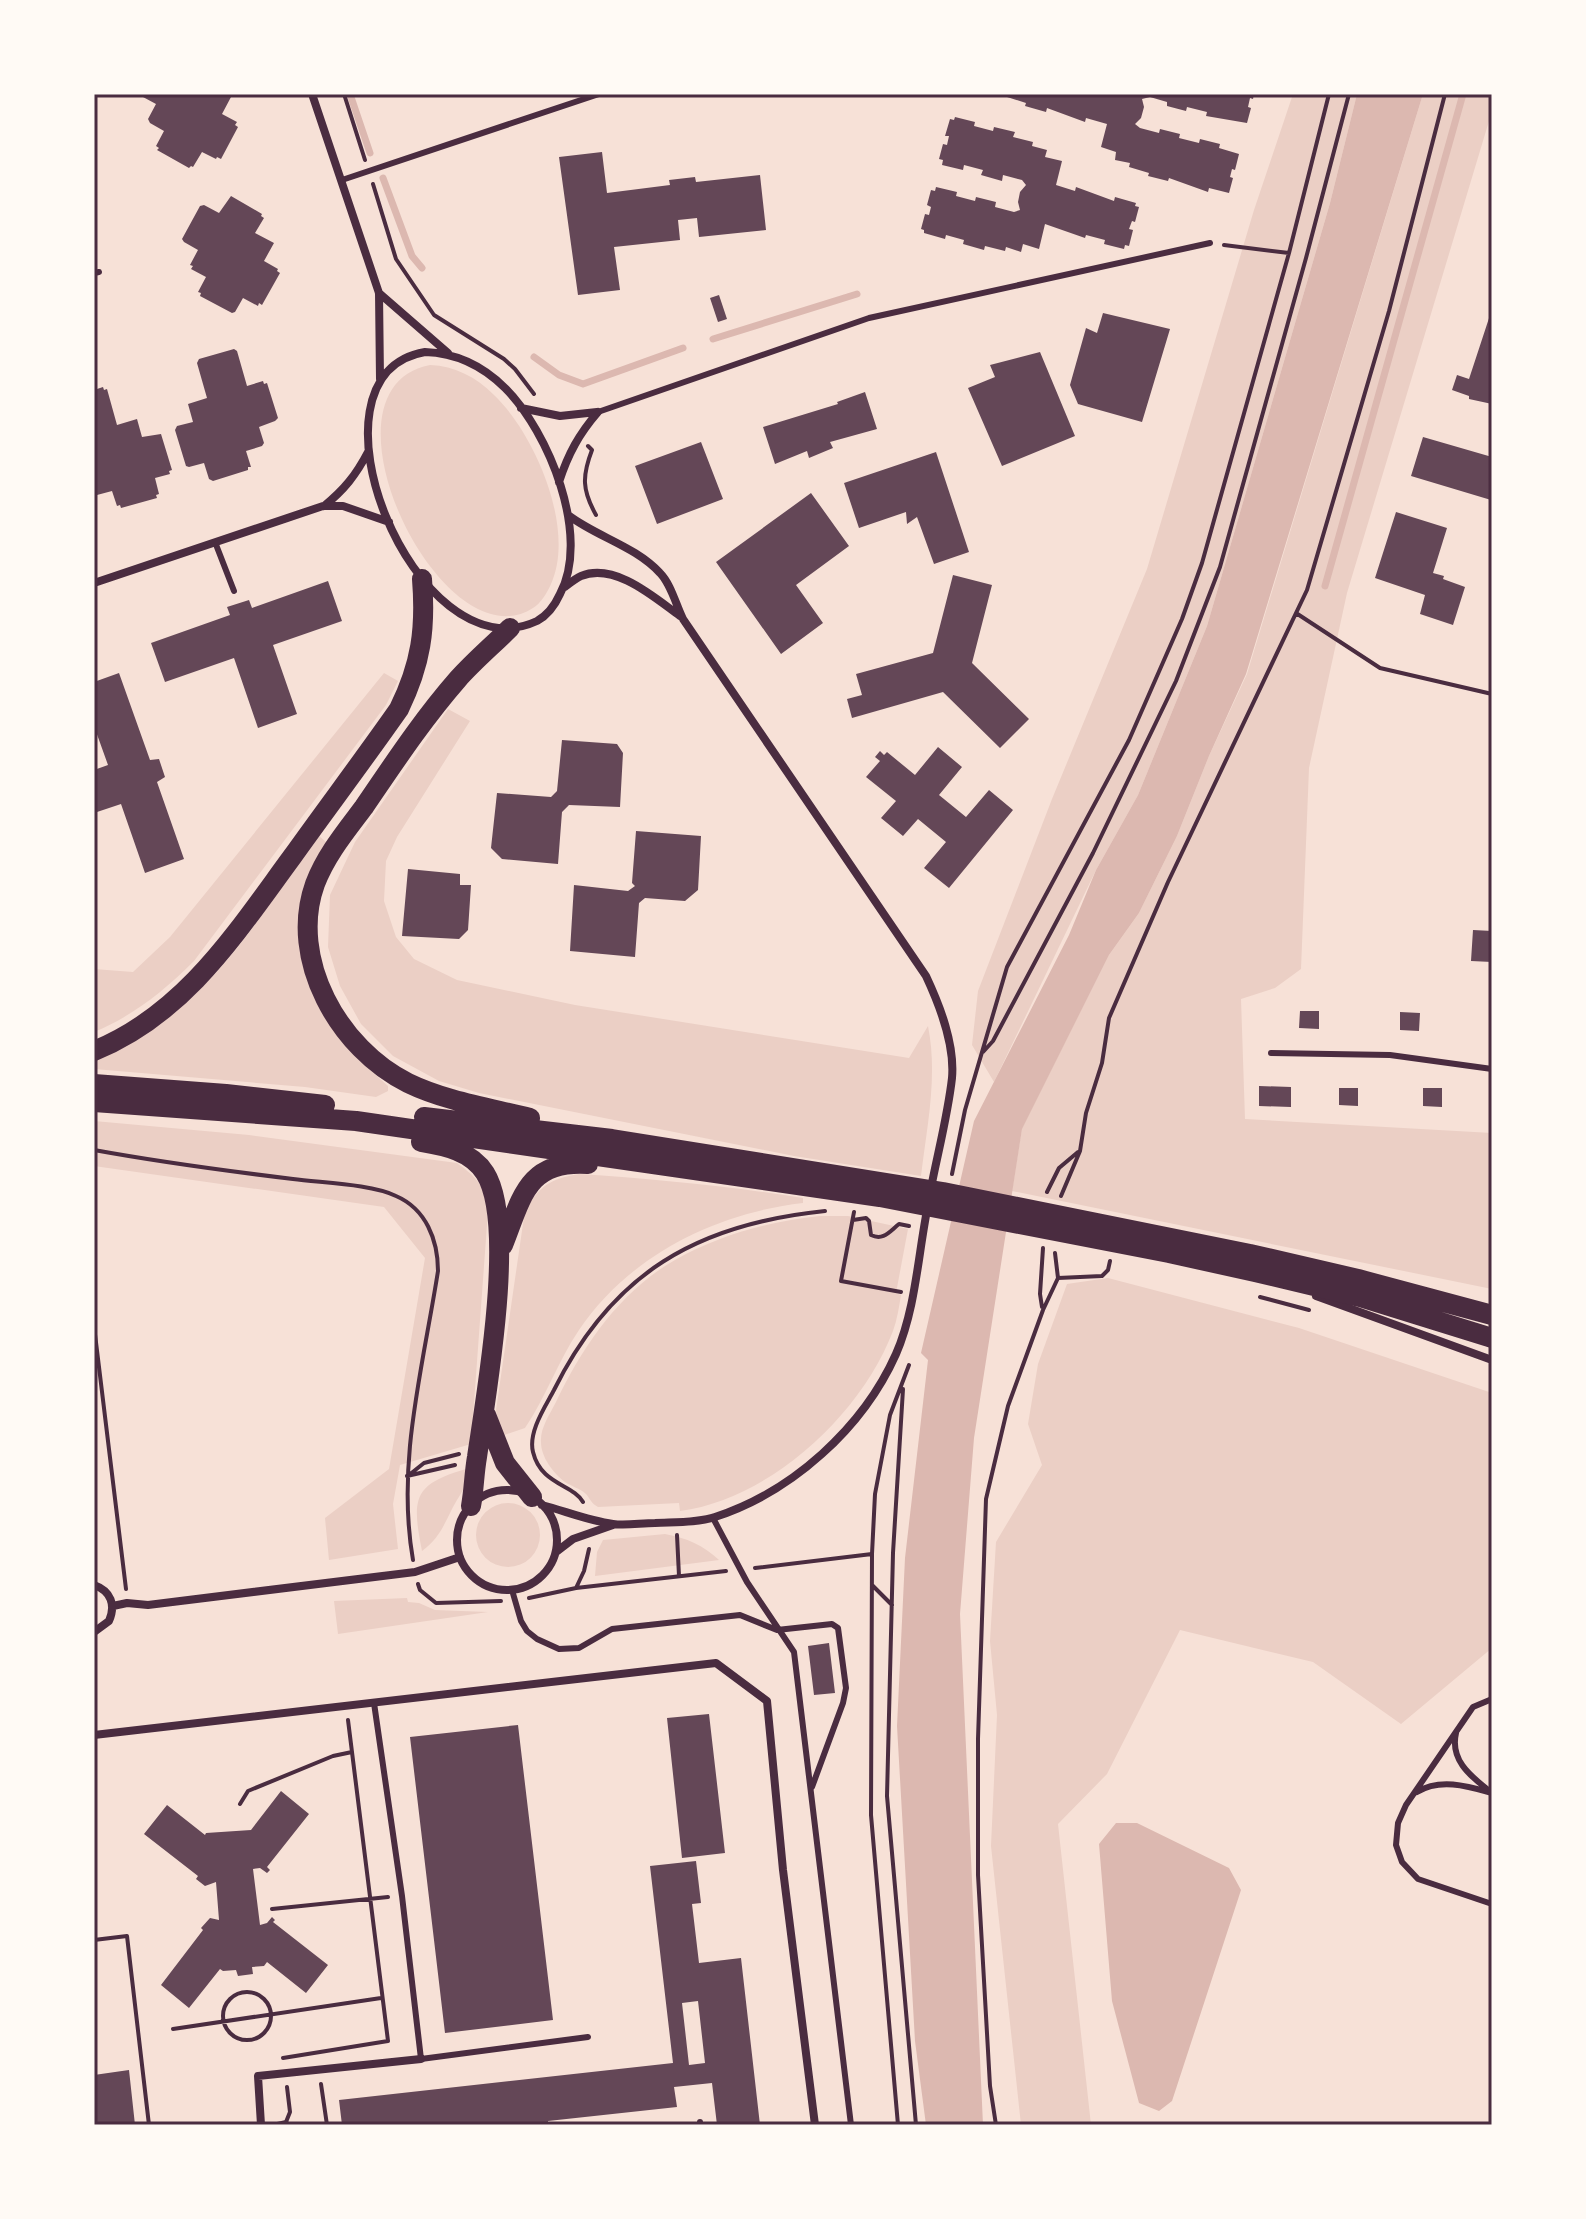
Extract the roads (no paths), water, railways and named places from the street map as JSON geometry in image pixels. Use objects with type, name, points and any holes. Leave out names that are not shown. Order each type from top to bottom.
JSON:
[{"type":"main road","points":[[94,1051],[147,1023],[186,992],[222,953],[391,720],[413,679],[419,659],[425,610],[422,579]]},
{"type":"main road","points":[[510,628],[460,678],[422,724],[328,857],[314,886],[309,948],[320,989],[339,1023],[373,1059],[405,1082],[453,1099],[612,1139],[1091,1230],[1360,1297],[1492,1338]]},
{"type":"main road","points":[[94,1084],[226,1094],[612,1139]]},
{"type":"main road","points":[[94,1102],[356,1121],[738,1176]]},
{"type":"main road","points":[[192,1108],[318,1130],[439,1145],[466,1154],[479,1164],[493,1189],[500,1252],[485,1411],[471,1506]]},
{"type":"main road","points":[[500,1252],[525,1191],[544,1171],[555,1165],[574,1163],[881,1189]]},
{"type":"main road","points":[[1091,1230],[1250,1254],[1492,1313]]},
{"type":"main road","points":[[485,1411],[505,1463],[537,1501]]},
{"type":"street","points":[[312,94],[379,293],[380,380],[367,425],[368,452],[376,488],[389,522],[404,553],[422,579],[451,608],[472,620],[510,628],[541,619],[555,605],[564,587],[570,571],[572,544],[559,483],[543,444],[504,387],[487,373],[449,354],[379,293]]},
{"type":"street","points":[[380,380],[397,362],[414,354],[449,354]]},
{"type":"street","points":[[521,408],[560,416],[598,412]]},
{"type":"street","points":[[559,483],[578,435],[598,412]]},
{"type":"street","points":[[323,506],[342,491],[368,452]]},
{"type":"street","points":[[94,583],[323,506],[343,506],[389,522]]},
{"type":"street","points":[[556,1552],[573,1539],[614,1524],[713,1518],[757,1500],[828,1447],[857,1417],[896,1353],[912,1294],[952,1076],[950,1050],[936,996],[914,957],[683,619],[662,574],[638,554],[584,528],[568,515]]},
{"type":"street","points":[[564,587],[581,576],[598,572],[642,588],[683,619]]},
{"type":"street","points":[[1255,1272],[1492,1360]]},
{"type":"street","points":[[537,1501],[552,1519],[557,1535],[556,1552],[550,1566],[540,1578],[512,1590],[496,1589],[480,1582],[468,1572],[457,1544],[458,1530],[471,1506],[484,1496],[500,1491],[516,1491],[537,1501],[614,1524]]},
{"type":"street","points":[[113,1606],[127,1603],[148,1605],[415,1572],[460,1557]]},
{"type":"street","points":[[94,1585],[106,1591],[113,1606],[109,1621],[94,1632]]},
{"type":"street","points":[[94,1735],[716,1663],[767,1701],[783,1870],[815,2125]]},
{"type":"street","points":[[261,2125],[258,2076],[421,2059]]},
{"type":"lane","points":[[342,180],[599,94]]},
{"type":"lane","points":[[598,412],[869,318],[1210,243]]},
{"type":"lane","points":[[215,542],[234,591]]},
{"type":"lane","points":[[1271,1053],[1390,1055],[1492,1069]]},
{"type":"lane","points":[[713,1518],[777,1630],[794,1652],[851,2125]]},
{"type":"lane","points":[[512,1590],[527,1631],[559,1649],[579,1648],[612,1629],[740,1615],[777,1630],[832,1624],[838,1628],[846,1688],[811,1790]]},
{"type":"lane","points":[[1492,1699],[1473,1707],[1414,1794],[1398,1823],[1396,1845],[1402,1862],[1418,1879],[1492,1904]]},
{"type":"lane","points":[[374,1703],[402,1896],[421,2059],[588,2037]]},
{"type":"lane","points":[[1457,1730],[1454,1741],[1466,1772],[1491,1792]]},
{"type":"lane","points":[[1414,1794],[1429,1785],[1459,1784],[1491,1792]]},
{"type":"waterway","points":[[350,94],[370,153]]},
{"type":"waterway","points":[[1325,586],[1463,94]]},
{"type":"waterway","points":[[383,178],[412,256],[422,268]]},
{"type":"waterway","points":[[713,339],[857,294]]},
{"type":"waterway","points":[[534,357],[559,375],[583,384],[683,348]]}]
